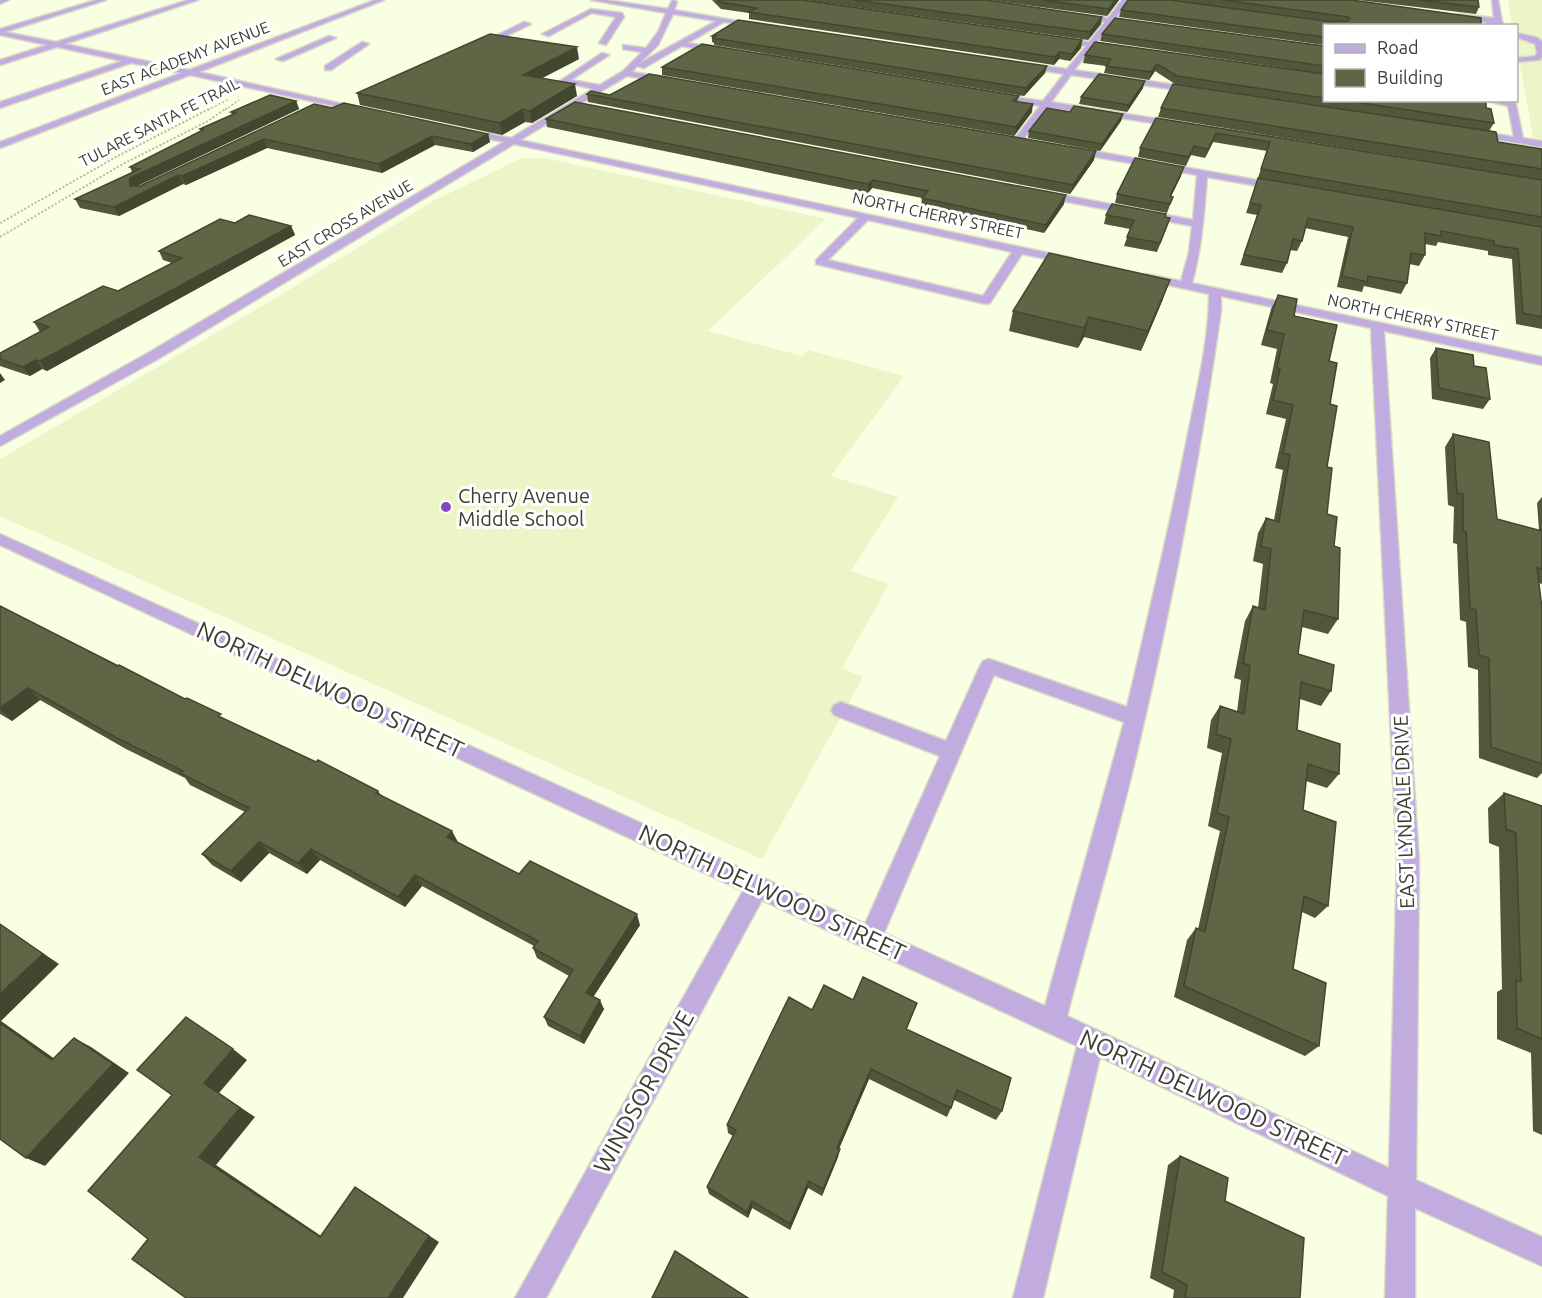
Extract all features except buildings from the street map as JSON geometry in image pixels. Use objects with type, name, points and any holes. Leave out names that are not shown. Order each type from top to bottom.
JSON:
[{"type":"street","points":[[0,2],[6,0]]},
{"type":"street","points":[[0,33],[103,0]]},
{"type":"street","points":[[0,63],[195,0]]},
{"type":"street","name":"EAST ACADEMY AVENUE","points":[[0,145],[381,0]]},
{"type":"street","points":[[594,0],[769,27]]},
{"type":"street","name":"EAST CROSS AVENUE","points":[[0,442],[153,356],[626,73],[649,51],[662,32],[669,11],[676,0]]},
{"type":"street","points":[[1018,141],[1126,0]]},
{"type":"street","points":[[1450,15],[1498,23],[1495,0]]},
{"type":"street","points":[[606,12],[622,4]]},
{"type":"street","points":[[546,34],[591,11],[619,15],[620,17],[603,43]]},
{"type":"street","points":[[1063,14],[1144,25]]},
{"type":"street","points":[[626,73],[723,20]]},
{"type":"street","points":[[476,47],[526,24]]},
{"type":"street","points":[[0,33],[367,111]]},
{"type":"street","points":[[1518,35],[1533,39],[1539,44],[1541,53],[1537,58],[1518,60]]},
{"type":"street","points":[[279,59],[332,38]]},
{"type":"street","points":[[1056,40],[1126,50]]},
{"type":"street","points":[[328,68],[365,44]]},
{"type":"street","points":[[681,44],[728,52]]},
{"type":"street","points":[[626,47],[649,51]]},
{"type":"street","points":[[602,88],[564,81],[605,55]]},
{"type":"street","points":[[628,59],[639,61]]},
{"type":"street","points":[[0,105],[130,60]]},
{"type":"street","points":[[1011,63],[1211,93]]},
{"type":"street","points":[[626,73],[684,83]]},
{"type":"street","points":[[290,94],[299,88]]},
{"type":"street","points":[[987,94],[1187,127]]},
{"type":"street","points":[[345,106],[364,97]]},
{"type":"street","points":[[305,111],[326,102]]},
{"type":"street","points":[[1512,102],[1519,140]]},
{"type":"street","points":[[575,104],[587,106]]},
{"type":"street","name":"NORTH CHERRY STREET","points":[[457,130],[1086,264]]},
{"type":"street","points":[[1460,131],[1542,144]]},
{"type":"street","points":[[1007,139],[1030,143]]},
{"type":"street","points":[[1064,149],[1296,190]]},
{"type":"street","points":[[1186,285],[1195,252],[1199,224],[1202,173]]},
{"type":"street","points":[[1034,192],[1199,224]]},
{"type":"street","points":[[865,217],[820,262],[986,300],[1019,250]]},
{"type":"street","name":"NORTH CHERRY STREET","points":[[1130,273],[1542,362]]},
{"type":"street","points":[[1053,1022],[1118,792],[1185,487],[1203,390],[1215,311],[1215,292]]},
{"type":"street","name":"EAST LYNDALE DRIVE","points":[[1377,326],[1408,861],[1400,1298]]},
{"type":"street","name":"NORTH DELWOOD STREET","points":[[0,538],[1053,1022],[1542,1252]]},
{"type":"street","points":[[870,938],[989,666],[1134,718]]},
{"type":"street","points":[[841,710],[951,752]]},
{"type":"street","name":"WINDSOR DRIVE","points":[[530,1298],[758,886]]},
{"type":"street","points":[[1028,1298],[1091,1041]]},
{"type":"path","name":"TULARE SANTA FE TRAIL","points":[[0,223],[116,157],[243,91],[258,87]]},
{"type":"path","name":"TULARE SANTA FE TRAIL","points":[[0,237],[121,165],[208,121],[258,87]]},
{"type":"shaded area","points":[[1508,0],[1542,0],[1542,139],[1533,137],[1518,54],[1518,24],[1512,24]]},
{"type":"shaded area","name":"Cherry Avenue Middle School","points":[[522,158],[545,158],[826,219],[708,331],[802,356],[808,350],[904,376],[831,476],[898,497],[851,571],[889,584],[842,668],[863,677],[762,859],[0,516],[0,459],[279,296],[435,200]]},
{"type":"place","name":"Cherry Avenue Middle School","points":[[446,507]]}]
